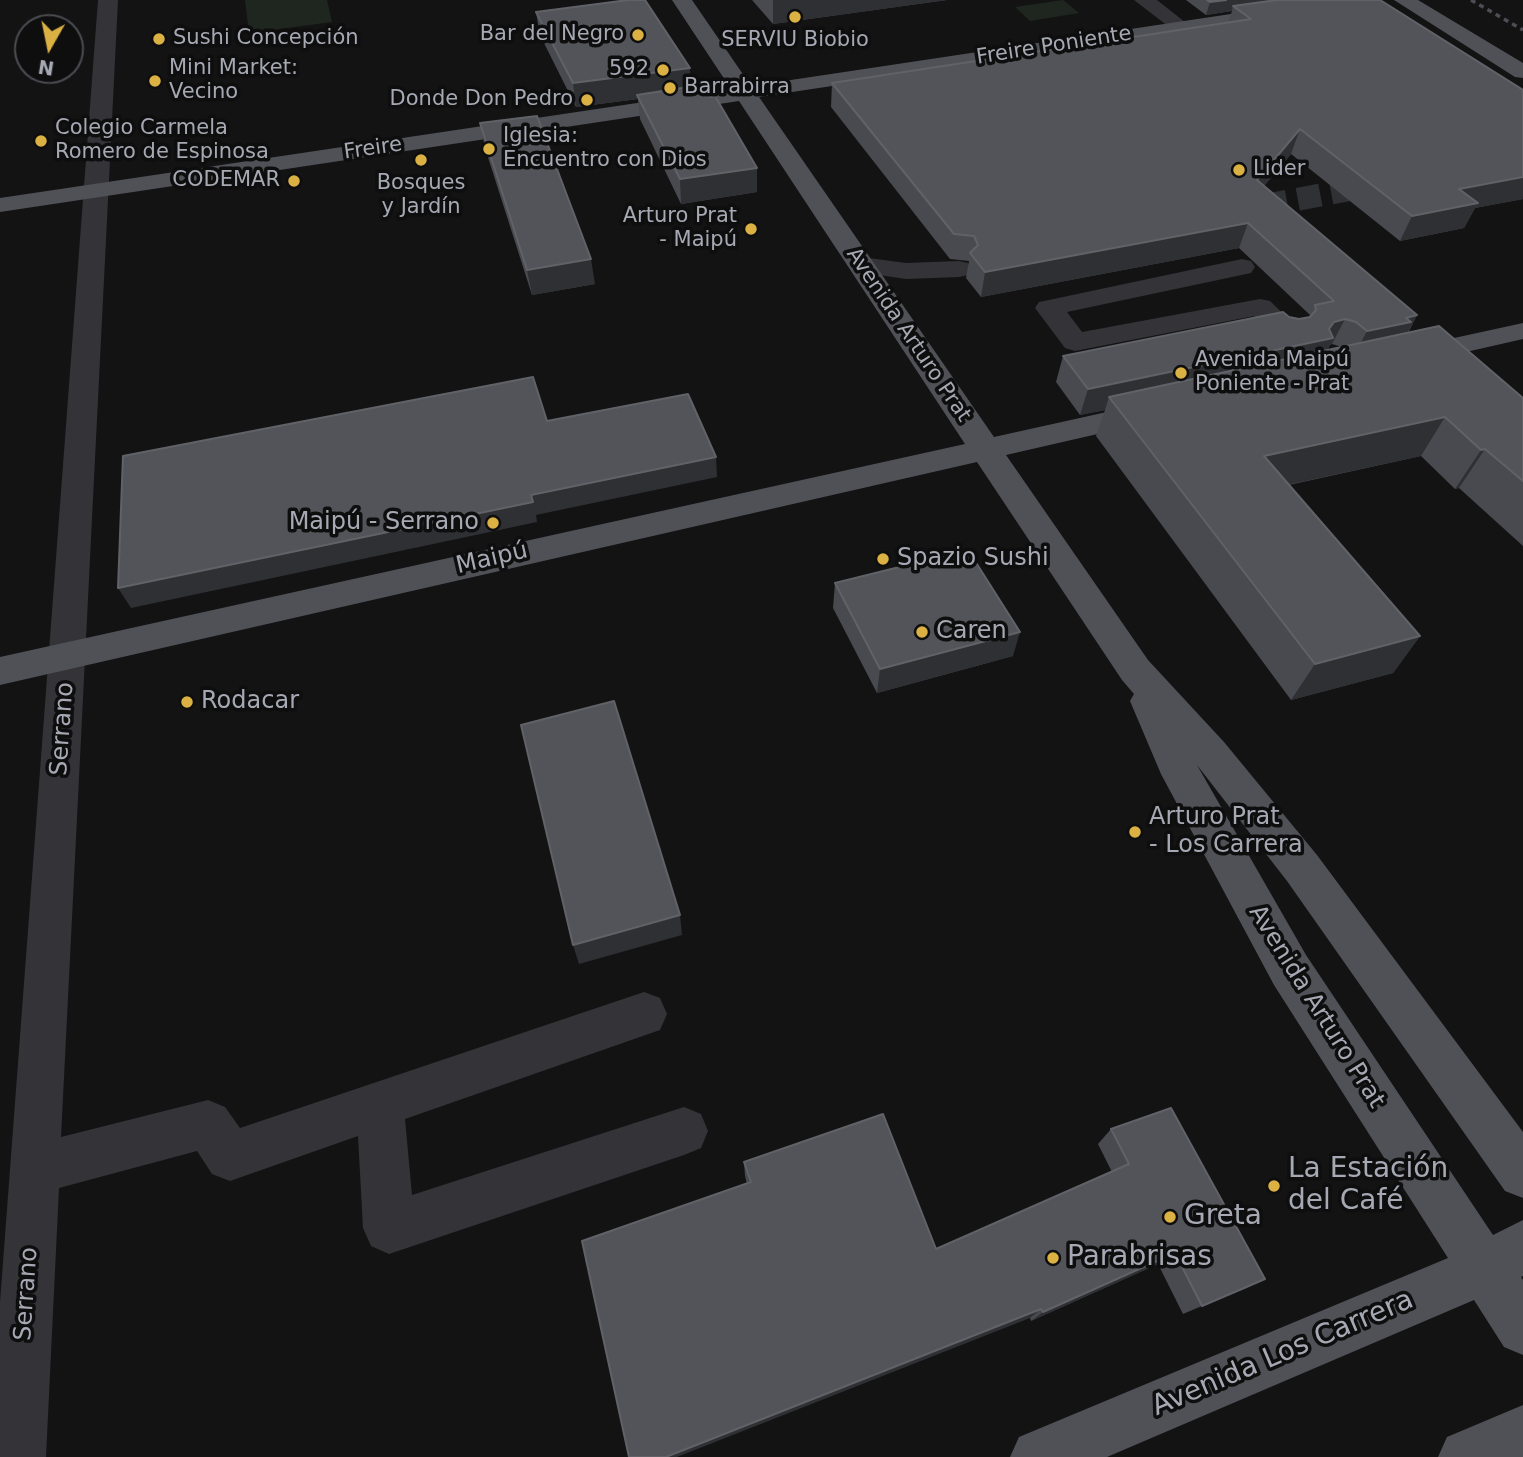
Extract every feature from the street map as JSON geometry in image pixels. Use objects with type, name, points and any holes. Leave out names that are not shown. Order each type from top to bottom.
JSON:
[{"type":"main road","name":"Avenida Arturo Prat","points":[[682,0],[1135,670],[1219,763],[1302,868],[1523,1173]]},
{"type":"main road","name":"Freire Poniente","points":[[745,93],[1366,0]]},
{"type":"main road","points":[[1404,0],[1523,72]]},
{"type":"main road","name":"Freire","points":[[0,205],[745,93]]},
{"type":"main road","points":[[1387,360],[1523,331]]},
{"type":"main road","name":"Maipú","points":[[0,671],[1180,406]]},
{"type":"main road","name":"Avenida Arturo Prat","points":[[1135,670],[1181,774],[1297,981],[1504,1257],[1523,1328]]},
{"type":"main road","name":"Avenida Los Carrera","points":[[1039,1457],[1504,1257]]},
{"type":"main road","points":[[1467,1457],[1523,1433]]},
{"type":"street","name":"Serrano","points":[[17,1457],[108,0]]},
{"type":"street","points":[[1144,0],[1180,26]]},
{"type":"street","points":[[1366,0],[1418,32]]},
{"type":"street","points":[[1233,259],[1298,332],[1260,307],[1075,342],[1049,308],[1233,259]]},
{"type":"street","points":[[861,265],[906,271],[959,269]]},
{"type":"street","points":[[35,1169],[208,1124],[230,1156],[644,1014]]},
{"type":"street","points":[[380,1105],[388,1228],[684,1131]]},
{"type":"shaded area","points":[[245,0],[327,0],[332,22],[249,33]]},
{"type":"shaded area","points":[[1063,0],[1079,13],[1030,21],[1015,7]]},
{"type":"building","points":[[645,0],[690,68],[573,83],[536,12]]},
{"type":"building","points":[[1277,0],[1380,0],[1523,90],[1523,177],[1459,189],[1478,203],[1412,216],[1300,129],[1257,180],[1417,315],[1406,318],[1411,322],[1367,331],[1356,322],[1345,319],[1334,322],[1329,329],[1333,338],[1088,389],[1063,356],[1283,312],[1289,317],[1299,319],[1310,317],[1316,310],[1315,305],[1334,301],[1248,223],[985,272],[970,253],[978,245],[974,236],[954,234],[832,83],[1251,19],[1233,6]]},
{"type":"building","points":[[701,85],[709,97],[715,96],[757,168],[680,179],[637,95]]},
{"type":"building","points":[[537,116],[591,259],[527,270],[480,123]]},
{"type":"building","points":[[1439,326],[1523,398],[1523,481],[1485,449],[1481,450],[1445,417],[1264,456],[1420,636],[1315,664],[1109,397]]},
{"type":"building","points":[[533,377],[547,421],[688,394],[716,457],[531,495],[533,502],[118,588],[123,456]]},
{"type":"building","name":"Caren","points":[[968,550],[1020,632],[880,669],[835,583]]},
{"type":"building","points":[[614,701],[680,915],[573,945],[521,725]]},
{"type":"building","points":[[1171,1108],[1265,1279],[1202,1306],[1175,1253],[1043,1312],[1041,1309],[666,1457],[629,1457],[582,1241],[751,1182],[744,1162],[883,1114],[936,1249],[1129,1164],[1111,1129]]},
{"type":"tunnel","points":[[1231,212],[1389,182]]},
{"type":"railway","points":[[1471,0],[1523,30]]},
{"type":"place","name":"SERVIU Biobio","points":[[795,17]]},
{"type":"place","name":"Bar del Negro","points":[[638,35]]},
{"type":"place","name":"Sushi Concepción","points":[[159,39]]},
{"type":"place","name":"592","points":[[663,70]]},
{"type":"place","name":"Mini Market: Vecino","points":[[155,81]]},
{"type":"place","name":"Barrabirra","points":[[670,88]]},
{"type":"place","name":"Donde Don Pedro","points":[[587,100]]},
{"type":"place","name":"Colegio Carmela Romero de Espinosa","points":[[41,141]]},
{"type":"place","name":"Iglesia: Encuentro con Dios","points":[[489,149]]},
{"type":"place","name":"Bosques y Jardín","points":[[421,160]]},
{"type":"place","name":"Lider","points":[[1239,170]]},
{"type":"place","name":"CODEMAR","points":[[294,181]]},
{"type":"place","name":"Arturo Prat - Maipú","points":[[751,229]]},
{"type":"place","name":"Avenida Maipú Poniente - Prat","points":[[1181,373]]},
{"type":"place","name":"Maipú - Serrano","points":[[493,523]]},
{"type":"place","name":"Spazio Sushi","points":[[883,559]]},
{"type":"place","name":"Caren","points":[[922,632]]},
{"type":"place","name":"Rodacar","points":[[187,702]]},
{"type":"place","name":"Arturo Prat - Los Carrera","points":[[1135,832]]},
{"type":"place","name":"La Estación del Café","points":[[1274,1186]]},
{"type":"place","name":"Greta","points":[[1170,1217]]},
{"type":"place","name":"Parabrisas","points":[[1053,1258]]}]
